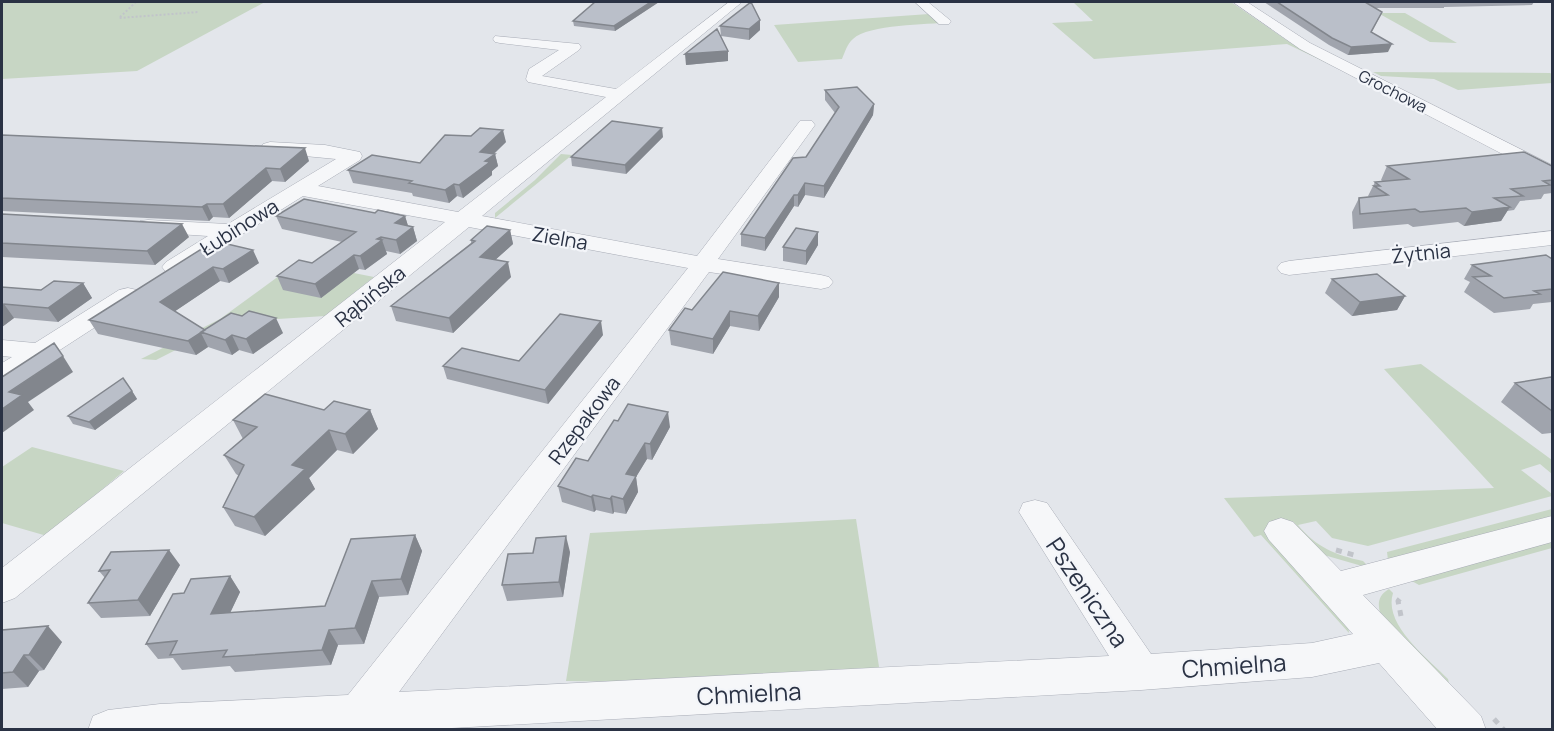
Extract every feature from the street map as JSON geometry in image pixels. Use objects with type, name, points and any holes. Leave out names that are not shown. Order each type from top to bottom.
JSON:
[{"type":"street","name":"Rąbińska","points":[[2,588],[736,2]]},
{"type":"street","points":[[921,2],[944,21]]},
{"type":"street","name":"Grochowa","points":[[1239,2],[1286,35],[1318,53],[1552,172]]},
{"type":"street","points":[[500,39],[574,47],[534,72],[534,79],[620,95]]},
{"type":"street","name":"Rzepakowa","points":[[359,713],[703,264],[806,125]]},
{"type":"street","name":"Łubinowa","points":[[2,375],[353,156],[325,151],[256,148]]},
{"type":"street","name":"Zielna","points":[[300,189],[703,264],[821,282]]},
{"type":"street","points":[[129,225],[233,231]]},
{"type":"street","name":"Żytnia","points":[[1289,267],[1552,238]]},
{"type":"street","points":[[2,348],[38,351]]},
{"type":"street","name":"Pszeniczna","points":[[1035,512],[1141,672]]},
{"type":"street","points":[[1335,588],[1552,529]]},
{"type":"street","points":[[1281,531],[1335,588],[1396,634],[1478,722]]},
{"type":"street","name":"Chmielna","points":[[108,729],[359,713],[1141,672],[1312,660],[1396,634]]},
{"type":"path","points":[[136,2],[119,18],[199,12]]},
{"type":"path","points":[[1396,634],[1398,601],[1403,594],[1413,591]]},
{"type":"path","points":[[1478,722],[1504,729]]},
{"type":"green space","points":[[2,2],[265,2],[137,71],[2,79]]},
{"type":"green space","points":[[916,2],[925,2],[950,22],[872,30],[853,39],[842,59],[798,62],[774,25],[929,14]]},
{"type":"green space","points":[[1073,2],[1231,2],[1291,43],[1360,79],[1287,44],[1094,59],[1052,23],[1093,21]]},
{"type":"green space","points":[[1378,13],[1405,13],[1457,43],[1430,42]]},
{"type":"green space","points":[[1373,72],[1550,73],[1552,83],[1458,90],[1434,79],[1381,76]]},
{"type":"green space","points":[[561,154],[572,155],[495,218],[495,213],[535,180]]},
{"type":"green space","points":[[298,262],[374,277],[325,316],[247,321],[221,327],[156,360],[141,359],[220,319]]},
{"type":"green space","points":[[1421,364],[1552,460],[1552,474],[1540,464],[1521,470],[1552,496],[1368,546],[1332,538],[1316,521],[1298,525],[1312,539],[1327,549],[1363,561],[1367,565],[1362,566],[1324,555],[1349,633],[1261,535],[1254,537],[1224,498],[1494,488],[1384,369]]},
{"type":"green space","points":[[32,447],[124,471],[47,536],[2,523],[2,467]]},
{"type":"green space","points":[[1552,509],[1552,516],[1388,560],[1387,552]]},
{"type":"green space","points":[[856,519],[882,686],[566,681],[590,533]]},
{"type":"green space","points":[[1552,540],[1552,548],[1419,585],[1410,580]]},
{"type":"green space","points":[[1389,589],[1393,593],[1392,605],[1401,629],[1419,651],[1448,679],[1450,687],[1383,621],[1379,604],[1381,596]]},
{"type":"building","points":[[595,2],[651,2],[614,26],[573,21]]},
{"type":"building","points":[[751,2],[760,20],[749,29],[720,26]]},
{"type":"building","points":[[1277,2],[1365,2],[1382,12],[1371,32],[1392,44],[1351,47],[1332,38]]},
{"type":"building","points":[[717,29],[728,51],[685,54]]},
{"type":"building","points":[[857,87],[874,104],[824,186],[805,183],[798,195],[794,195],[765,238],[741,234],[793,158],[806,157],[839,107],[825,90]]},
{"type":"building","points":[[612,121],[662,128],[625,165],[571,157]]},
{"type":"building","points":[[480,128],[503,130],[480,152],[495,154],[485,161],[490,162],[459,185],[454,184],[445,190],[409,183],[412,181],[348,170],[372,155],[420,163],[445,135],[471,136]]},
{"type":"building","points":[[2,135],[305,148],[280,169],[266,168],[223,204],[207,204],[202,207],[2,198]]},
{"type":"building","points":[[1524,152],[1552,166],[1552,180],[1543,181],[1550,185],[1511,189],[1523,196],[1494,198],[1510,207],[1472,212],[1466,208],[1420,212],[1415,209],[1360,214],[1359,198],[1388,195],[1374,186],[1380,186],[1375,182],[1409,179],[1387,166]]},
{"type":"building","points":[[304,199],[375,213],[378,210],[405,216],[395,223],[413,227],[396,240],[381,237],[377,239],[382,240],[360,256],[354,255],[315,284],[277,276],[299,260],[312,263],[356,232],[276,216]]},
{"type":"building","points":[[2,214],[182,224],[147,251],[2,243]]},
{"type":"building","points":[[487,226],[510,230],[480,257],[508,262],[449,318],[391,306],[475,241],[471,240]]},
{"type":"building","points":[[796,228],[818,232],[806,251],[783,247]]},
{"type":"building","points":[[223,243],[253,250],[223,269],[213,267],[160,302],[205,330],[188,341],[89,320],[203,248],[212,250]]},
{"type":"building","points":[[1546,255],[1552,259],[1552,289],[1534,291],[1540,294],[1504,298],[1473,277],[1491,276],[1472,265]]},
{"type":"building","points":[[723,272],[779,283],[758,316],[730,311],[713,339],[669,330],[685,308],[692,310]]},
{"type":"building","points":[[1377,274],[1405,296],[1360,302],[1332,279]]},
{"type":"building","points":[[54,281],[83,283],[48,308],[2,305],[2,287],[41,290]]},
{"type":"building","points":[[249,311],[276,318],[246,339],[232,335],[225,340],[201,332],[231,313],[242,316]]},
{"type":"building","points":[[560,314],[601,321],[545,390],[443,366],[462,348],[519,361]]},
{"type":"building","points":[[54,343],[63,356],[9,392],[22,395],[2,409],[2,377]]},
{"type":"building","points":[[1551,377],[1552,411],[1515,383]]},
{"type":"building","points":[[123,378],[132,391],[89,422],[68,416]]},
{"type":"building","points":[[265,394],[324,410],[334,401],[370,410],[345,434],[329,430],[292,465],[305,469],[254,517],[223,507],[244,465],[224,455],[257,427],[233,420]]},
{"type":"building","points":[[628,404],[668,412],[650,444],[645,443],[626,474],[636,476],[623,499],[612,496],[610,499],[593,495],[591,497],[558,486],[576,458],[588,461],[614,420],[618,421]]},
{"type":"building","points":[[415,535],[401,579],[372,581],[355,628],[329,630],[322,650],[223,657],[227,650],[170,655],[177,641],[146,644],[173,594],[184,593],[191,579],[230,576],[211,614],[325,606],[351,539]]},
{"type":"building","points":[[566,536],[559,582],[502,585],[508,554],[533,553],[536,538]]},
{"type":"building","points":[[169,550],[138,600],[88,603],[110,570],[99,571],[111,552]]},
{"type":"building","points":[[48,626],[29,655],[24,655],[13,672],[2,673],[2,630]]}]
